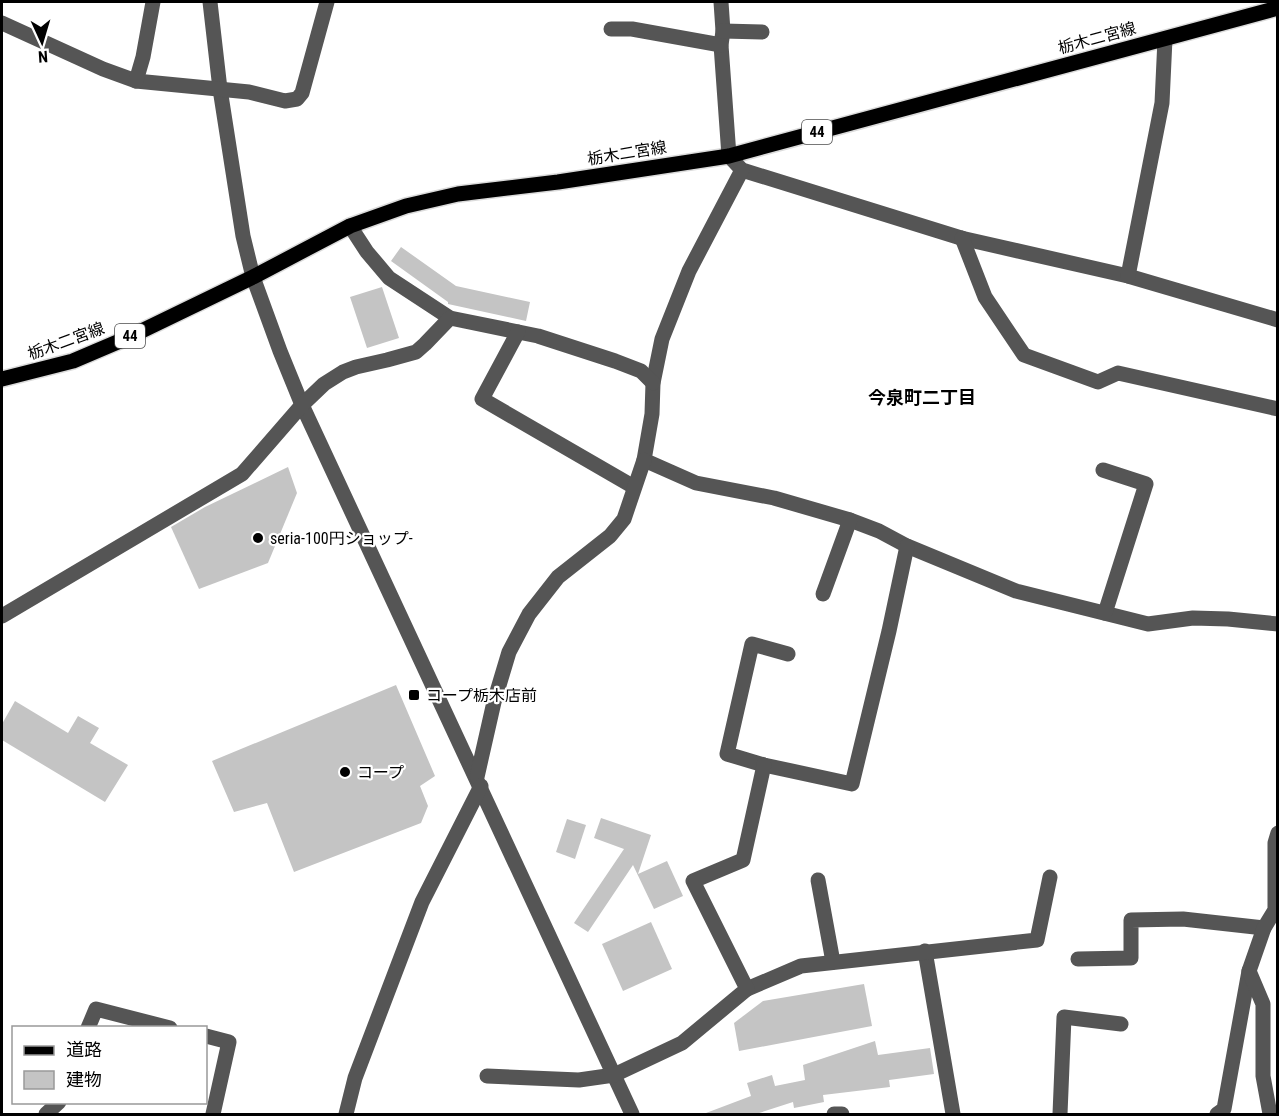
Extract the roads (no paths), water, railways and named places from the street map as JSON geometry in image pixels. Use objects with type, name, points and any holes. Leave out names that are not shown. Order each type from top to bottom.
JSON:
[{"type":"main road","name":"栃木二宮線","points":[[2,380],[73,361],[127,338],[254,277],[350,226],[405,206],[458,194],[558,182],[729,156],[1278,8]]},
{"type":"street","points":[[136,81],[153,2]]},
{"type":"street","points":[[210,2],[235,197],[254,277],[280,351],[302,405],[632,1114]]},
{"type":"street","points":[[2,23],[103,69],[136,81],[249,92],[285,101],[297,99],[302,93],[327,2]]},
{"type":"street","points":[[720,2],[729,156],[742,170],[962,238],[1128,276],[1278,320]]},
{"type":"street","points":[[611,29],[722,38],[762,32]]},
{"type":"street","points":[[1128,276],[1162,104],[1165,39]]},
{"type":"street","points":[[346,1114],[355,1078],[422,902],[479,782],[494,702],[509,652],[529,614],[558,577],[610,536],[624,519],[644,460],[652,414],[653,382],[662,339],[689,271],[742,170]]},
{"type":"street","points":[[350,226],[389,278],[450,318],[518,332],[615,361],[641,371],[653,382]]},
{"type":"street","points":[[962,238],[985,297],[1024,355],[1098,382],[1118,373],[1278,409]]},
{"type":"street","points":[[2,616],[242,474],[302,405],[324,384],[343,372],[416,351],[450,318]]},
{"type":"street","points":[[518,332],[482,399],[634,487]]},
{"type":"street","points":[[644,460],[696,483],[774,498],[850,520],[1016,591],[1148,624],[1193,618],[1278,624]]},
{"type":"street","points":[[1103,470],[1146,484],[1105,613]]},
{"type":"street","points":[[823,594],[850,520]]},
{"type":"street","points":[[788,654],[752,644],[727,754],[764,765],[852,784],[908,546]]},
{"type":"street","points":[[747,988],[693,881],[743,860],[764,765]]},
{"type":"street","points":[[1217,1114],[1224,1109],[1249,971],[1264,928],[1276,910],[1275,843],[1278,833]]},
{"type":"street","points":[[487,1076],[579,1080],[614,1075],[682,1043],[747,988],[801,966],[1037,940],[1050,877]]},
{"type":"street","points":[[818,880],[833,962]]},
{"type":"street","points":[[1078,959],[1131,958],[1131,920],[1183,919],[1264,928]]},
{"type":"street","points":[[925,951],[953,1114]]},
{"type":"street","points":[[1249,971],[1263,1004],[1263,1076],[1270,1114]]},
{"type":"street","points":[[89,1026],[96,1009],[162,1026]]},
{"type":"street","points":[[1060,1114],[1064,1017],[1121,1024]]},
{"type":"street","points":[[207,1036],[229,1042],[213,1114]]},
{"type":"street","points":[[834,1114],[842,1114]]},
{"type":"place","name":"seria-100円ショップ-","points":[[258,538]]},
{"type":"place","name":"コープ栃木店前","points":[[414,695]]},
{"type":"place","name":"コープ","points":[[345,772]]},
{"type":"district","name":"今泉町二丁目","points":[[922,397]]}]
